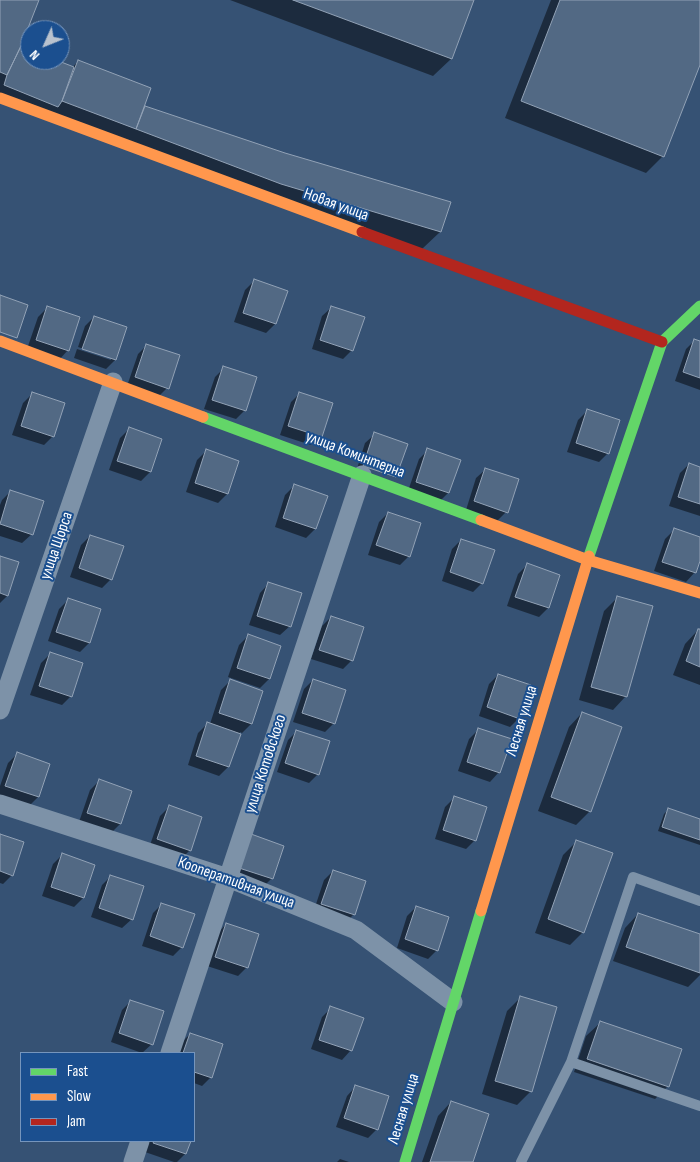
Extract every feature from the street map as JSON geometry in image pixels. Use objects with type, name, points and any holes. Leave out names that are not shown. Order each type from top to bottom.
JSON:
[{"type":"street","name":"Новая улица","points":[[0,98],[662,342]]},
{"type":"street","name":"Лесная улица","points":[[405,1162],[588,560],[662,342],[700,306]]},
{"type":"street","name":"улица Коминтерна","points":[[0,341],[588,560],[700,593]]},
{"type":"street","name":"улица Щорса","points":[[0,710],[114,382]]},
{"type":"street","name":"улица Котовского","points":[[170,1052],[362,475]]},
{"type":"street","name":"Кооперативная улица","points":[[0,804],[228,878],[356,930],[453,1002]]},
{"type":"street","points":[[133,1162],[140,1142]]},
{"type":"lane","points":[[521,1162],[570,1062],[633,877],[700,902]]},
{"type":"lane","points":[[570,1062],[700,1106]]},
{"type":"building","points":[[0,0],[39,0],[31,20],[20,20],[20,48],[7,75],[0,72]]},
{"type":"building","points":[[293,0],[474,0],[452,59]]},
{"type":"building","points":[[560,0],[700,0],[700,65],[664,157],[521,101]]},
{"type":"building","points":[[20,48],[20,70],[70,70],[70,65],[74,67],[58,107],[4,85]]},
{"type":"building","points":[[78,60],[151,88],[136,129],[62,101]]},
{"type":"building","points":[[145,106],[285,153],[451,202],[441,232],[281,184],[136,129]]},
{"type":"building","points":[[254,279],[288,291],[276,324],[243,313]]},
{"type":"building","points":[[0,295],[28,305],[17,338],[0,332]]},
{"type":"building","points":[[47,306],[80,317],[69,351],[36,340]]},
{"type":"building","points":[[331,306],[365,317],[353,351],[320,340]]},
{"type":"building","points":[[94,316],[127,327],[116,360],[82,349]]},
{"type":"building","points":[[694,339],[700,341],[700,378],[683,372]]},
{"type":"building","points":[[146,344],[180,355],[169,389],[135,377]]},
{"type":"building","points":[[223,366],[257,377],[246,411],[212,400]]},
{"type":"building","points":[[32,392],[65,403],[54,437],[21,426]]},
{"type":"building","points":[[299,392],[333,403],[322,437],[288,426]]},
{"type":"building","points":[[587,409],[620,420],[609,454],[576,443]]},
{"type":"building","points":[[129,427],[162,439],[151,472],[117,461]]},
{"type":"building","points":[[374,432],[408,444],[396,477],[363,466]]},
{"type":"building","points":[[427,448],[461,460],[449,493],[416,482]]},
{"type":"building","points":[[206,449],[239,461],[228,494],[195,483]]},
{"type":"building","points":[[689,463],[700,467],[700,504],[678,497]]},
{"type":"building","points":[[485,468],[519,479],[508,513],[474,501]]},
{"type":"building","points":[[294,484],[328,496],[316,529],[283,518]]},
{"type":"building","points":[[10,490],[44,501],[33,535],[0,524]]},
{"type":"building","points":[[388,512],[421,523],[410,557],[376,545]]},
{"type":"building","points":[[674,528],[700,537],[700,561],[696,573],[662,562]]},
{"type":"building","points":[[90,535],[124,546],[112,580],[79,568]]},
{"type":"building","points":[[461,539],[495,550],[483,584],[450,572]]},
{"type":"building","points":[[0,556],[19,562],[8,596],[0,593]]},
{"type":"building","points":[[527,563],[560,575],[549,608],[515,597]]},
{"type":"building","points":[[268,582],[302,593],[291,627],[257,616]]},
{"type":"building","points":[[617,596],[653,606],[627,697],[591,687]]},
{"type":"building","points":[[68,598],[101,609],[90,643],[56,632]]},
{"type":"building","points":[[331,616],[364,627],[353,661],[319,650]]},
{"type":"building","points":[[698,629],[700,629],[700,667],[686,661]]},
{"type":"building","points":[[248,634],[281,646],[270,679],[237,668]]},
{"type":"building","points":[[50,652],[83,663],[72,697],[39,686]]},
{"type":"building","points":[[498,674],[531,685],[520,719],[487,707]]},
{"type":"building","points":[[230,679],[263,691],[252,724],[219,713]]},
{"type":"building","points":[[313,679],[346,690],[335,724],[302,713]]},
{"type":"building","points":[[582,712],[622,727],[591,812],[551,797]]},
{"type":"building","points":[[207,722],[241,734],[229,767],[196,756]]},
{"type":"building","points":[[478,728],[512,739],[500,773],[467,762]]},
{"type":"building","points":[[296,730],[330,741],[319,775],[285,763]]},
{"type":"building","points":[[17,752],[50,764],[39,797],[5,786]]},
{"type":"building","points":[[99,779],[132,791],[121,824],[87,813]]},
{"type":"building","points":[[454,796],[487,807],[476,841],[443,830]]},
{"type":"building","points":[[169,805],[202,817],[191,851],[157,839]]},
{"type":"building","points":[[668,808],[700,819],[700,840],[662,827]]},
{"type":"building","points":[[0,834],[24,842],[13,876],[0,871]]},
{"type":"building","points":[[251,834],[284,846],[273,879],[239,868]]},
{"type":"building","points":[[576,840],[613,853],[584,933],[548,919]]},
{"type":"building","points":[[62,853],[95,865],[84,898],[51,887]]},
{"type":"building","points":[[333,870],[366,881],[355,915],[321,904]]},
{"type":"building","points":[[110,875],[144,886],[133,920],[99,908]]},
{"type":"building","points":[[161,903],[195,914],[183,948],[150,936]]},
{"type":"building","points":[[416,906],[449,917],[438,951],[405,939]]},
{"type":"building","points":[[638,913],[700,934],[700,973],[626,947]]},
{"type":"building","points":[[226,923],[259,934],[248,968],[215,957]]},
{"type":"building","points":[[520,996],[557,1007],[532,1092],[495,1081]]},
{"type":"building","points":[[130,1000],[164,1011],[153,1045],[119,1033]]},
{"type":"building","points":[[330,1006],[364,1018],[352,1051],[319,1040]]},
{"type":"building","points":[[600,1021],[682,1049],[669,1087],[587,1059]]},
{"type":"building","points":[[190,1033],[223,1044],[212,1078],[195,1072],[195,1052],[183,1052]]},
{"type":"building","points":[[355,1085],[389,1096],[378,1130],[344,1118]]},
{"type":"building","points":[[451,1101],[489,1114],[473,1162],[430,1162]]},
{"type":"building","points":[[154,1142],[191,1142],[186,1154]]},
{"type":"traffic: fast","points":[[589,556],[662,342],[700,306]]},
{"type":"traffic: fast","points":[[203,417],[481,520]]},
{"type":"traffic: fast","points":[[405,1162],[481,911]]},
{"type":"traffic: slow","points":[[0,98],[362,232]]},
{"type":"traffic: slow","points":[[0,341],[203,417]]},
{"type":"traffic: slow","points":[[481,520],[588,560],[700,593]]},
{"type":"traffic: slow","points":[[481,911],[589,556]]},
{"type":"traffic: jam","points":[[362,232],[662,342]]}]
